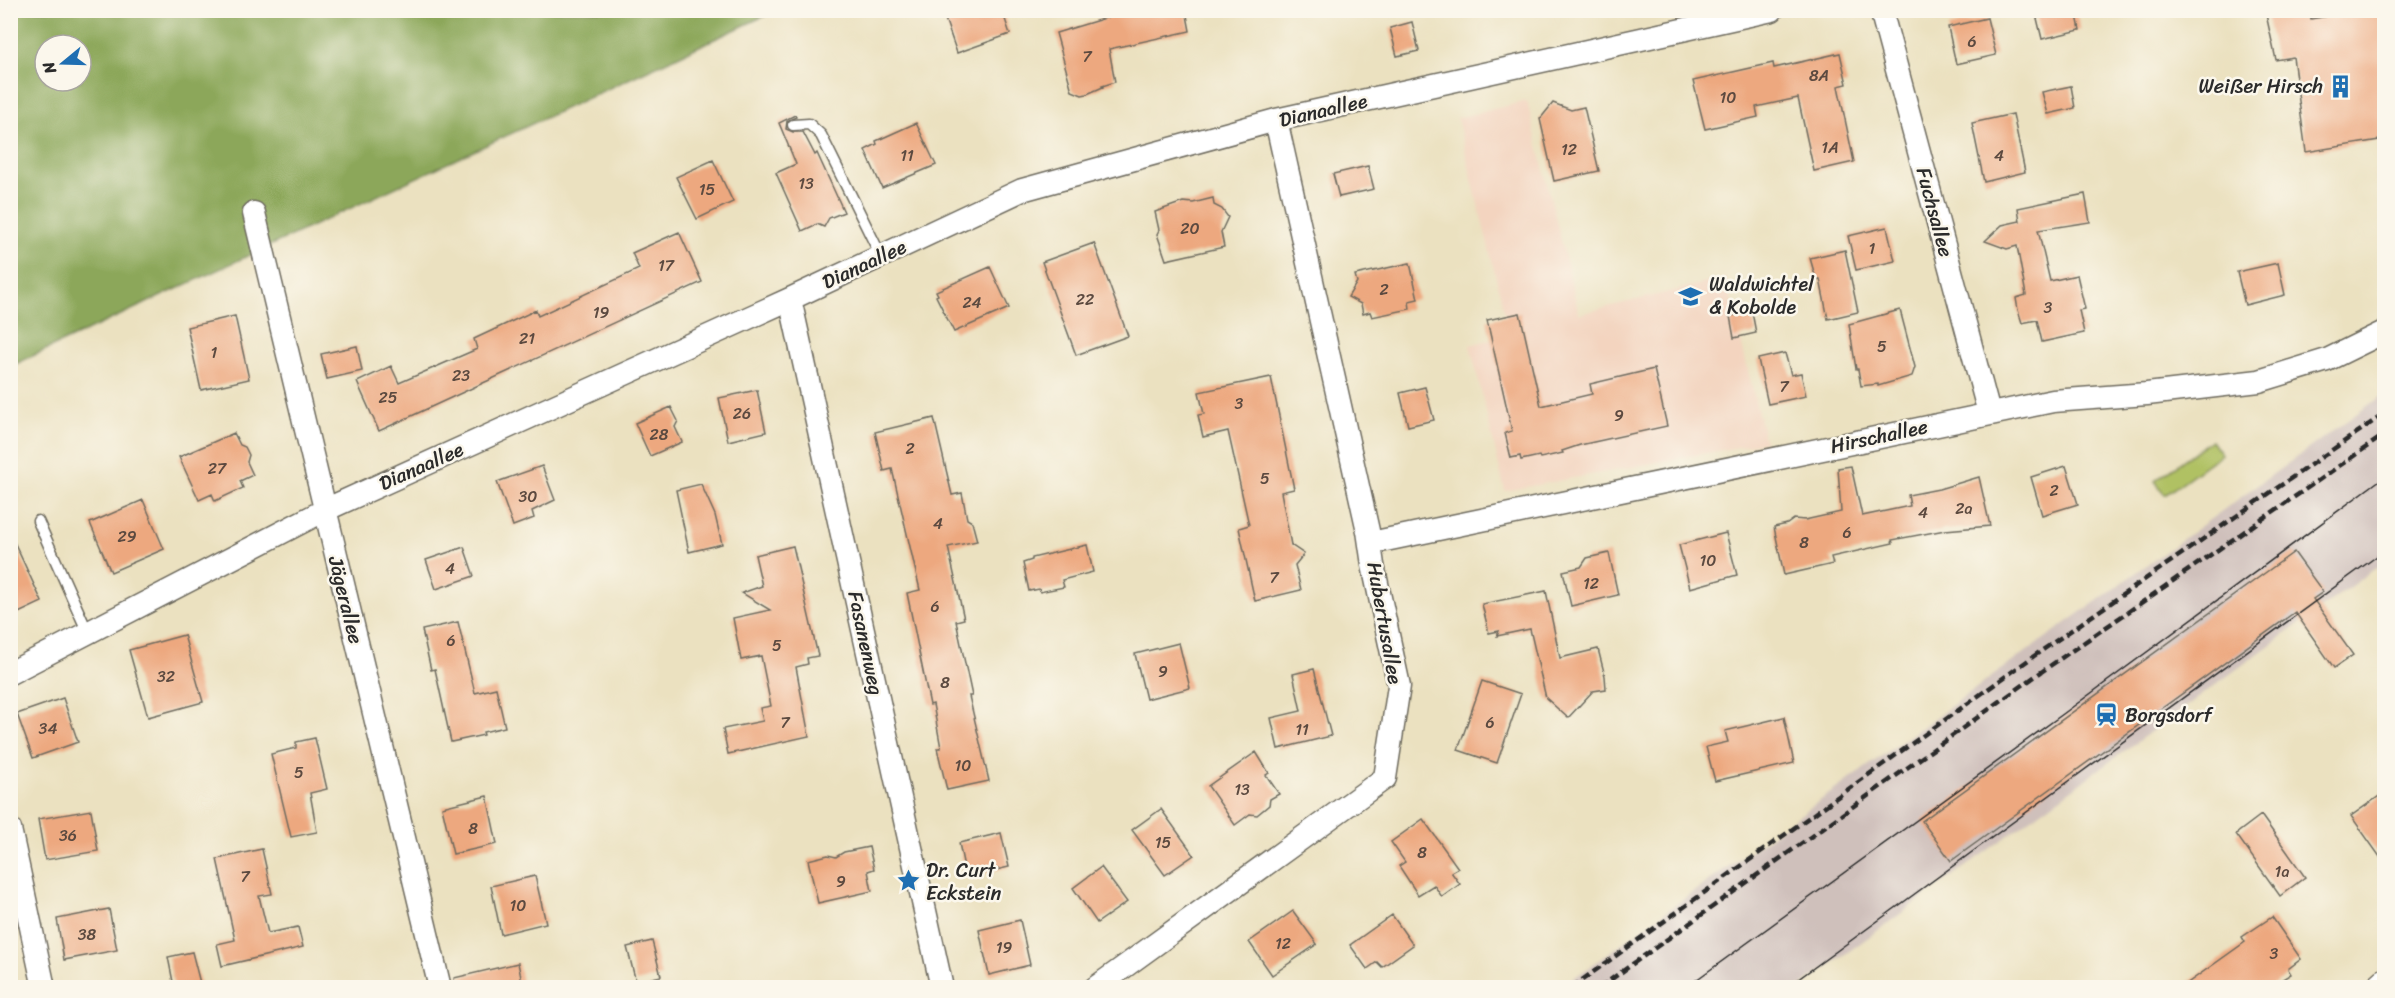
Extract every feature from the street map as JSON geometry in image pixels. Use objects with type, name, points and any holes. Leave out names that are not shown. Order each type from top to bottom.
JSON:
[{"type":"street","name":"Dianaallee","points":[[10,673],[325,510],[790,299],[1022,190],[1276,120],[1772,10]]},
{"type":"street","name":"Fuchsallee","points":[[1881,10],[1989,413]]},
{"type":"street","name":"Hubertusallee","points":[[1095,987],[1385,778],[1399,686],[1373,565],[1371,543],[1276,120]]},
{"type":"street","name":"Jägerallee","points":[[254,213],[440,987]]},
{"type":"street","name":"Fasanenweg","points":[[790,299],[942,987]]},
{"type":"street","name":"Hirschallee","points":[[1371,543],[2052,401],[2147,394],[2259,381],[2327,360],[2385,332]]},
{"type":"street","points":[[10,829],[44,987]]},
{"type":"street","points":[[2374,987],[2385,980]]},
{"type":"lane","points":[[793,125],[809,124],[821,135],[882,256]]},
{"type":"lane","points":[[39,521],[88,633]]},
{"type":"shaded area","name":"Waldwichtel & Kobolde","points":[[1527,101],[1579,314],[1726,278],[1765,442],[1505,491],[1470,345],[1510,335],[1457,118]]},
{"type":"shaded area","points":[[2384,394],[2384,562],[1800,987],[1560,988]]},
{"type":"green space","points":[[11,10],[775,11],[11,366]]},
{"type":"green space","points":[[2211,440],[2221,454],[2165,495],[2155,481]]},
{"type":"building","points":[[942,10],[1002,10],[1010,34],[957,53]]},
{"type":"building","points":[[1132,10],[1186,10],[1190,31],[1109,49],[1115,82],[1087,94],[1082,95],[1072,91],[1056,33]]},
{"type":"building","points":[[2035,10],[2076,10],[2080,30],[2042,39]]},
{"type":"building","name":"Weißer Hirsch","points":[[2265,10],[2309,10],[2311,19],[2365,10],[2385,10],[2385,139],[2306,152],[2293,57],[2276,60]]},
{"type":"building","points":[[1987,18],[1996,55],[1956,64],[1948,27]]},
{"type":"building","points":[[1412,22],[1419,51],[1397,56],[1390,28]]},
{"type":"building","points":[[1840,53],[1847,84],[1838,86],[1854,162],[1814,171],[1798,98],[1756,107],[1758,117],[1705,129],[1693,81],[1773,63],[1774,68]]},
{"type":"building","points":[[2071,86],[2075,108],[2048,114],[2042,92]]},
{"type":"building","points":[[1553,103],[1571,110],[1584,107],[1599,171],[1554,181],[1540,119]]},
{"type":"building","points":[[2013,114],[2025,172],[1984,182],[1972,123]]},
{"type":"building","points":[[795,115],[796,117],[787,121],[786,129],[803,132],[815,155],[817,153],[844,212],[829,218],[824,227],[817,224],[802,231],[776,173],[796,164],[779,123]]},
{"type":"building","points":[[916,123],[936,165],[882,188],[865,150],[877,144],[876,141]]},
{"type":"building","points":[[713,160],[733,202],[697,219],[676,177]]},
{"type":"building","points":[[1368,166],[1374,189],[1339,197],[1333,174]]},
{"type":"building","points":[[2085,194],[2090,222],[2038,230],[2050,281],[2077,275],[2085,309],[2079,310],[2084,333],[2042,342],[2037,320],[2022,323],[2018,310],[2016,298],[2026,295],[2017,246],[2007,249],[1985,241],[2002,225],[2020,221],[2018,208]]},
{"type":"building","points":[[1213,198],[1214,205],[1222,209],[1228,217],[1221,232],[1224,247],[1166,260],[1157,234],[1159,230],[1155,212],[1183,202],[1193,203]]},
{"type":"building","points":[[1887,227],[1895,261],[1856,270],[1848,236]]},
{"type":"building","points":[[679,232],[702,282],[379,431],[357,382],[391,366],[399,383],[477,349],[474,339],[536,310],[538,316],[639,269],[632,253]]},
{"type":"building","points":[[1094,243],[1128,336],[1076,355],[1042,262]]},
{"type":"building","points":[[1845,250],[1858,312],[1828,319],[1820,279],[1816,279],[1810,258]]},
{"type":"building","points":[[1410,263],[1418,299],[1409,301],[1410,309],[1372,317],[1370,312],[1363,314],[1361,304],[1348,297],[1357,282],[1355,275]]},
{"type":"building","points":[[2278,263],[2285,295],[2245,305],[2237,272]]},
{"type":"building","points":[[990,267],[1009,308],[954,332],[936,296],[938,295],[936,291]]},
{"type":"building","points":[[1900,310],[1915,367],[1912,376],[1878,386],[1878,384],[1861,386],[1849,324]]},
{"type":"building","points":[[1752,312],[1756,333],[1734,338],[1730,316]]},
{"type":"building","points":[[1520,313],[1541,406],[1592,394],[1590,384],[1654,369],[1667,426],[1580,445],[1562,451],[1563,453],[1540,458],[1539,456],[1521,460],[1520,456],[1511,458],[1505,433],[1512,431],[1487,320]]},
{"type":"building","points":[[235,316],[249,379],[201,390],[187,327]]},
{"type":"building","points":[[357,346],[362,371],[327,379],[321,354]]},
{"type":"building","points":[[1785,353],[1791,375],[1801,373],[1806,396],[1768,404],[1758,359]]},
{"type":"building","points":[[1271,377],[1294,489],[1281,492],[1291,545],[1304,554],[1295,565],[1301,590],[1255,601],[1239,528],[1249,525],[1228,431],[1203,437],[1198,415],[1204,414],[1199,392]]},
{"type":"building","points":[[1425,387],[1434,420],[1408,426],[1400,393]]},
{"type":"building","points":[[757,390],[766,432],[728,441],[719,398]]},
{"type":"building","points":[[671,407],[678,421],[675,427],[682,442],[650,456],[635,423]]},
{"type":"building","points":[[934,418],[952,495],[962,493],[967,519],[972,522],[977,541],[948,547],[964,619],[956,621],[972,696],[969,696],[989,781],[947,790],[937,748],[941,748],[933,704],[930,705],[907,593],[920,590],[892,469],[884,471],[875,432]]},
{"type":"building","points":[[234,433],[240,445],[245,447],[249,455],[247,462],[253,475],[240,481],[243,488],[215,501],[212,494],[199,500],[179,457]]},
{"type":"building","points":[[542,466],[555,500],[532,511],[534,518],[513,526],[497,482]]},
{"type":"building","points":[[1851,466],[1862,516],[1910,506],[1908,495],[1939,489],[1979,477],[1990,526],[1945,530],[1892,540],[1893,543],[1831,557],[1833,564],[1784,575],[1774,527],[1787,524],[1794,519],[1805,520],[1841,512],[1838,468]]},
{"type":"building","points":[[2066,466],[2078,504],[2042,515],[2031,477]]},
{"type":"building","points":[[701,484],[715,515],[722,544],[689,552],[676,490]]},
{"type":"building","points":[[143,500],[164,549],[111,572],[90,523]]},
{"type":"building","points":[[10,533],[42,602],[10,617]]},
{"type":"building","points":[[1726,533],[1737,575],[1690,588],[1679,545]]},
{"type":"building","points":[[1087,545],[1093,572],[1062,580],[1064,587],[1040,592],[1039,589],[1029,591],[1023,563],[1032,558]]},
{"type":"building","points":[[793,546],[818,656],[807,658],[808,664],[796,667],[809,736],[728,754],[723,729],[763,721],[760,708],[771,706],[761,656],[741,660],[733,618],[770,610],[742,593],[762,586],[755,555]]},
{"type":"building","points":[[464,547],[474,576],[436,589],[426,560]]},
{"type":"building","points":[[2294,552],[2323,592],[2313,599],[2353,655],[2334,668],[2295,612],[1951,861],[1922,821]]},
{"type":"building","points":[[1609,553],[1618,595],[1571,606],[1563,571],[1581,567],[1587,558]]},
{"type":"building","points":[[1546,591],[1560,658],[1598,649],[1605,676],[1606,689],[1593,691],[1568,718],[1546,698],[1530,629],[1497,636],[1499,631],[1489,633],[1482,604]]},
{"type":"building","points":[[458,622],[475,693],[496,688],[505,727],[483,732],[484,735],[451,742],[435,669],[431,670],[422,630]]},
{"type":"building","points":[[184,635],[203,702],[148,717],[129,650]]},
{"type":"building","points":[[1179,643],[1190,688],[1146,699],[1135,654]]},
{"type":"building","points":[[1314,669],[1331,736],[1278,749],[1271,718],[1301,711],[1293,674]]},
{"type":"building","points":[[1482,681],[1521,694],[1497,763],[1458,750]]},
{"type":"building","points":[[63,698],[78,742],[33,758],[17,714]]},
{"type":"building","points":[[1784,717],[1794,763],[1715,781],[1706,747],[1728,742],[1725,731]]},
{"type":"building","points":[[315,738],[327,789],[310,793],[317,832],[291,837],[271,754],[296,748],[296,742]]},
{"type":"building","points":[[1256,752],[1269,773],[1266,775],[1279,794],[1270,799],[1269,805],[1257,815],[1250,814],[1235,825],[1208,786]]},
{"type":"building","points":[[2385,792],[2385,864],[2351,816]]},
{"type":"building","points":[[487,796],[497,844],[453,854],[442,807]]},
{"type":"building","points":[[1161,809],[1194,855],[1165,875],[1132,830]]},
{"type":"building","points":[[91,810],[98,851],[45,860],[38,819]]},
{"type":"building","points":[[2261,815],[2305,877],[2280,896],[2236,834]]},
{"type":"building","points":[[1423,819],[1458,868],[1451,872],[1460,884],[1442,897],[1434,885],[1418,895],[1399,866],[1405,862],[1391,842]]},
{"type":"building","points":[[1001,833],[1009,867],[966,877],[959,843]]},
{"type":"building","points":[[869,847],[874,869],[868,871],[872,891],[818,903],[808,860],[828,855],[836,857],[844,852]]},
{"type":"building","points":[[262,849],[272,894],[259,896],[268,933],[298,927],[303,947],[222,966],[217,944],[235,940],[217,859]]},
{"type":"building","points":[[1101,867],[1127,902],[1097,923],[1073,888]]},
{"type":"building","points":[[535,876],[546,923],[501,934],[491,886]]},
{"type":"building","points":[[109,909],[117,950],[64,960],[57,919]]},
{"type":"building","points":[[1293,911],[1317,944],[1272,975],[1249,942]]},
{"type":"building","points":[[1392,915],[1413,945],[1382,967],[1377,962],[1367,969],[1350,945]]},
{"type":"building","points":[[2272,917],[2301,959],[2288,969],[2291,974],[2270,987],[2182,987],[2245,942],[2242,937]]},
{"type":"building","points":[[1020,920],[1030,965],[989,975],[979,930]]},
{"type":"building","points":[[652,941],[661,976],[636,982],[627,947]]},
{"type":"building","points":[[192,952],[201,987],[174,987],[168,957]]},
{"type":"building","points":[[518,963],[523,987],[455,987],[454,978]]},
{"type":"tram line","points":[[1685,988],[2063,714],[2384,477]]},
{"type":"tram line","points":[[1786,988],[2384,551]]},
{"type":"railway","points":[[1571,988],[2034,656],[2384,414]]},
{"type":"railway","points":[[1599,988],[2044,670],[2384,435]]},
{"type":"place","name":"Weißer Hirsch","points":[[2341,86]]},
{"type":"place","name":"Waldwichtel & Kobolde","points":[[1691,296]]},
{"type":"place","name":"Borgsdorf","points":[[2107,715]]},
{"type":"place","name":"Dr. Curt Eckstein","points":[[908,881]]}]
